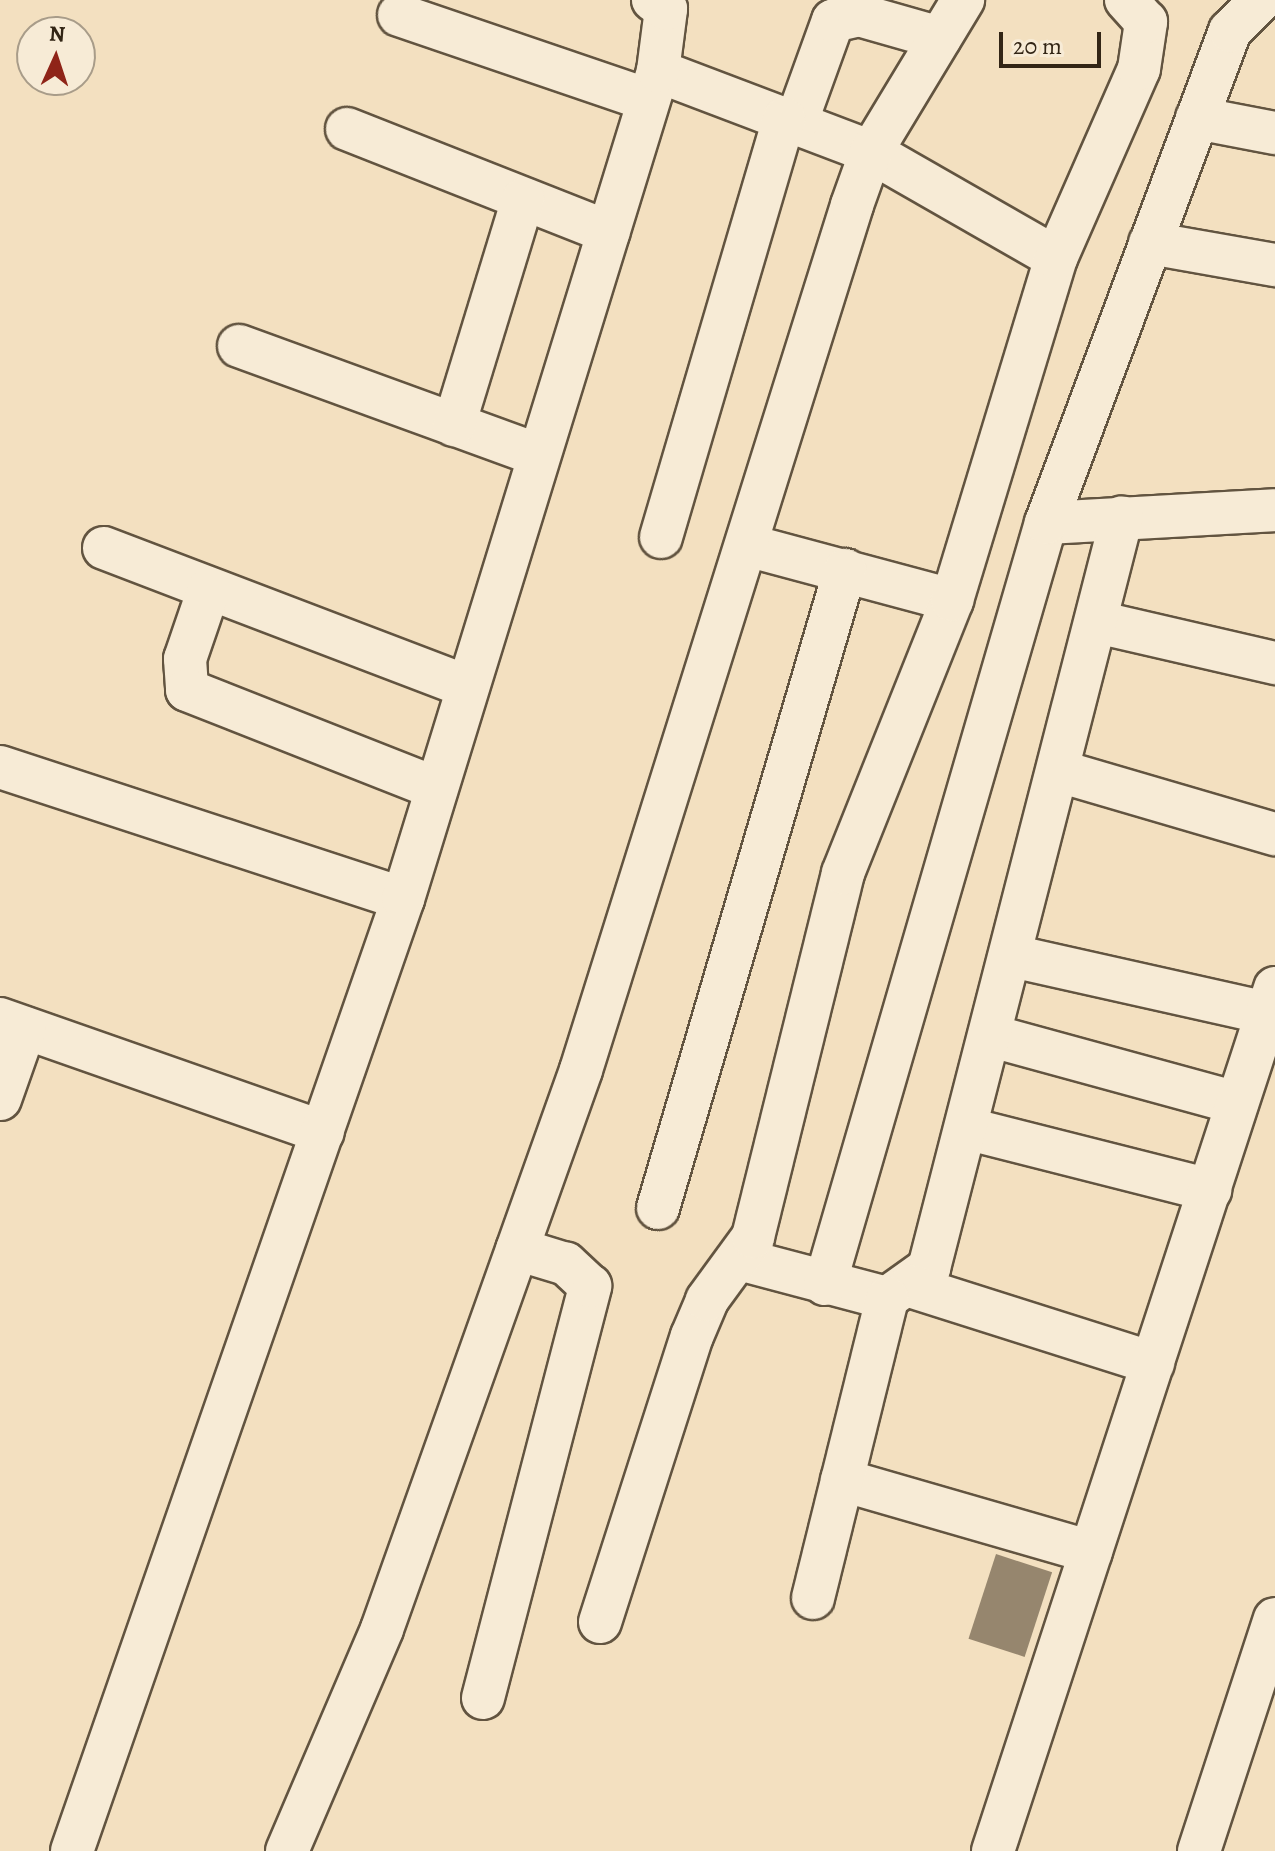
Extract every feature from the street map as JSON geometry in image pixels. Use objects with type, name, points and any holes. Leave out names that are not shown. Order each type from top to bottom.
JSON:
[{"type":"street","points":[[287,1851],[382,1629],[517,1249],[750,546],[871,152],[963,0]]},
{"type":"street","points":[[600,1622],[692,1336],[707,1300],[753,1237],[843,873],[952,600],[1056,258],[1146,46],[1146,22],[1126,0]]},
{"type":"street","points":[[825,1284],[1046,523],[1230,31],[1261,0]]},
{"type":"street","points":[[72,1851],[403,899],[465,686],[653,86],[662,3]]},
{"type":"street","points":[[399,15],[790,121],[871,152],[1056,258]]},
{"type":"street","points":[[661,537],[790,121],[833,21],[859,15],[940,38]]},
{"type":"street","points":[[1197,118],[1275,133]]},
{"type":"street","points":[[347,129],[608,232]]},
{"type":"street","points":[[454,425],[523,199]]},
{"type":"street","points":[[1150,243],[1275,265]]},
{"type":"street","points":[[239,346],[538,455]]},
{"type":"street","points":[[1046,523],[1275,510]]},
{"type":"street","points":[[813,1598],[842,1480],[898,1292],[941,1239],[1122,517]]},
{"type":"street","points":[[750,546],[952,600]]},
{"type":"street","points":[[104,548],[465,686]]},
{"type":"street","points":[[658,1208],[845,570]]},
{"type":"street","points":[[209,589],[185,659],[187,690],[436,788]]},
{"type":"street","points":[[1097,622],[1275,663]]},
{"type":"street","points":[[0,767],[403,899]]},
{"type":"street","points":[[1059,771],[1275,834]]},
{"type":"street","points":[[993,1851],[1271,1000],[1012,956]]},
{"type":"street","points":[[0,1099],[12,1024],[323,1132]]},
{"type":"street","points":[[992,1036],[1237,1103]]},
{"type":"street","points":[[969,1129],[1210,1190]]},
{"type":"street","points":[[483,1698],[590,1286],[566,1264],[517,1249]]},
{"type":"street","points":[[739,1259],[825,1284],[898,1292],[1153,1363]]},
{"type":"street","points":[[842,1480],[1091,1552]]},
{"type":"street","points":[[1199,1851],[1275,1619]]},
{"type":"building","points":[[996,1554],[1052,1572],[1025,1657],[968,1639]]}]
